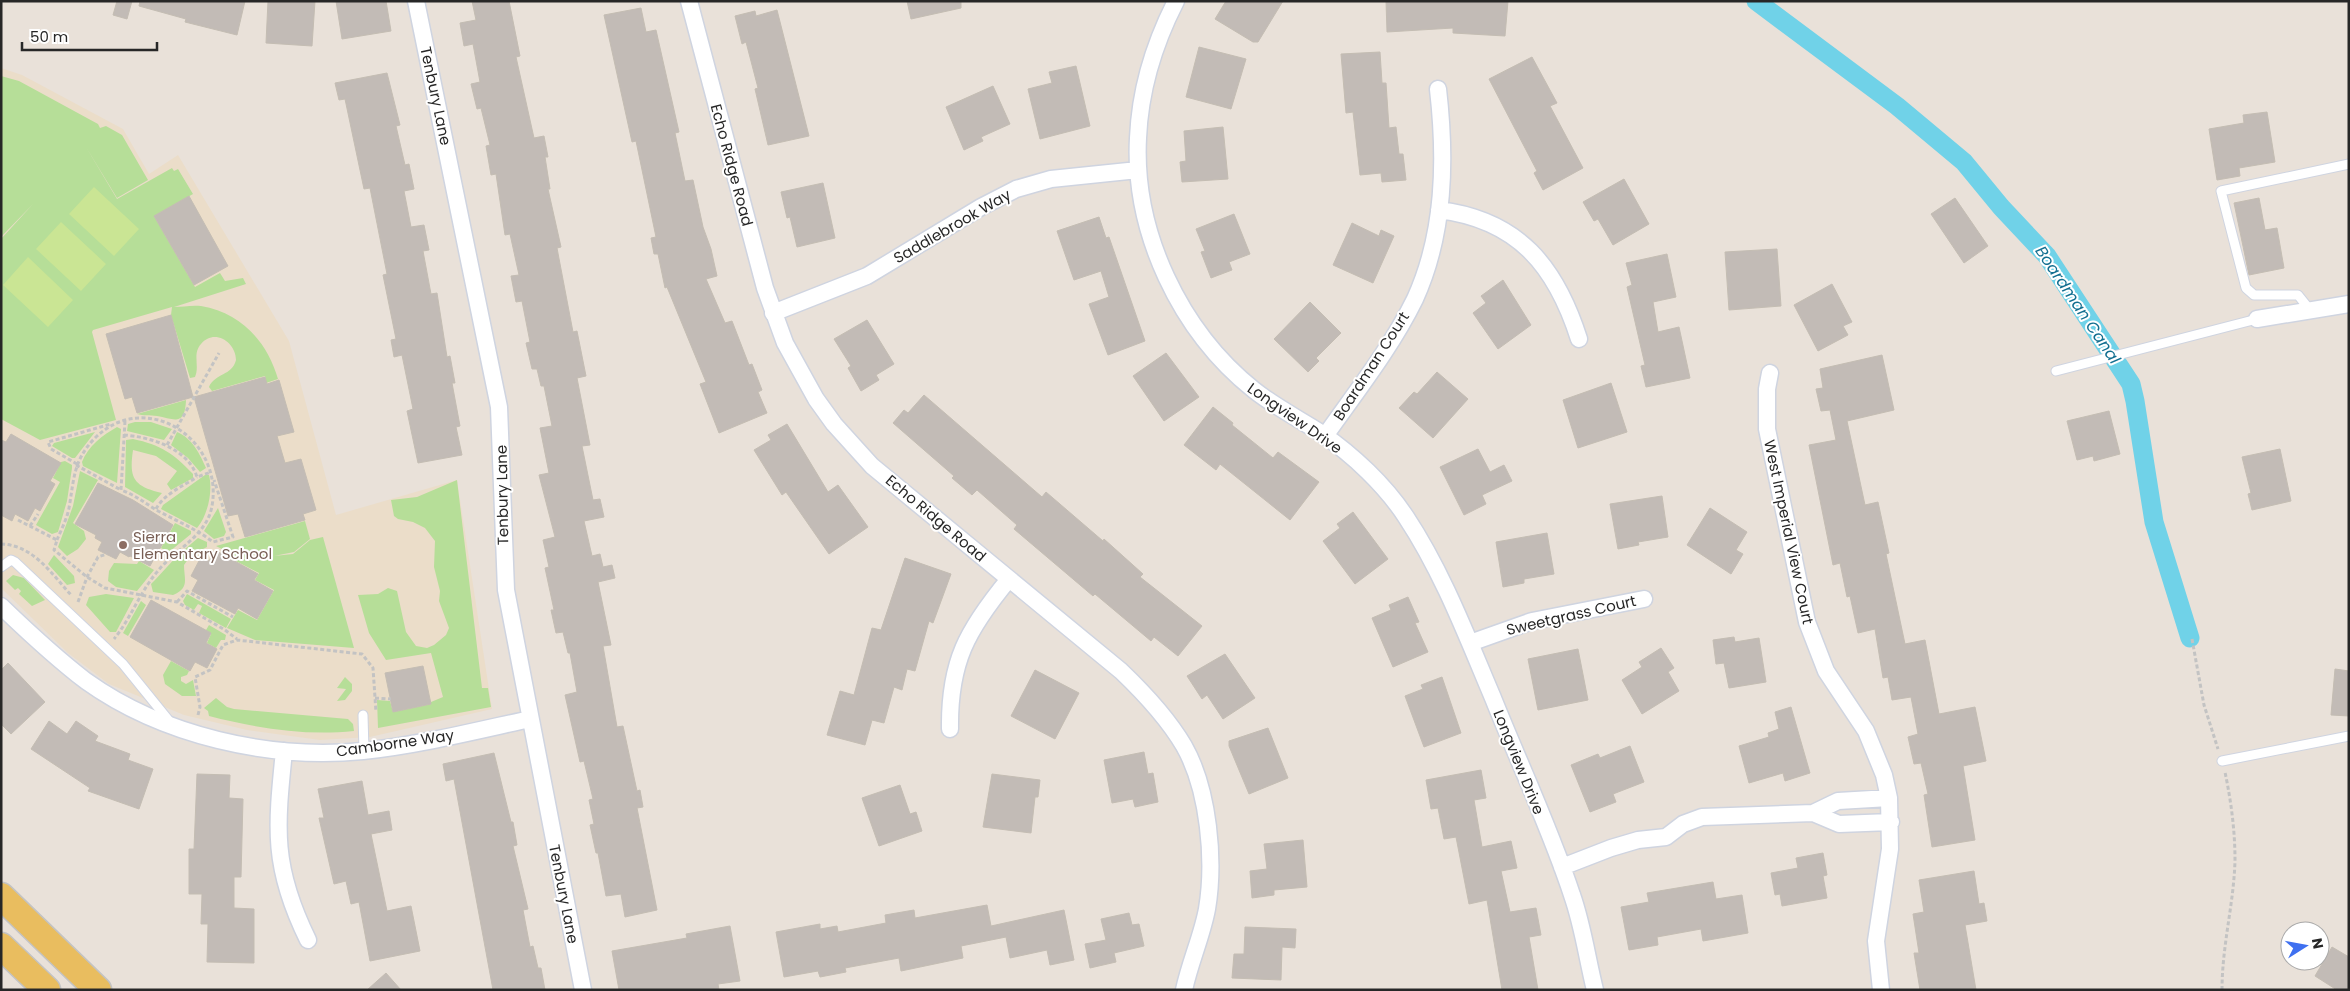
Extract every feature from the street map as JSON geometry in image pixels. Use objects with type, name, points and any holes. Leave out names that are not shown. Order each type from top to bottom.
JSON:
[{"type":"main road","points":[[1,896],[98,990]]},
{"type":"main road","points":[[1,946],[47,990]]},
{"type":"street","name":"Tenbury Lane","points":[[416,1],[499,407],[502,443],[506,590],[582,990]]},
{"type":"street","name":"Echo Ridge Road","points":[[689,1],[758,265],[773,313],[798,368],[829,418],[852,446],[872,466],[1139,688],[1166,720],[1184,747],[1203,801],[1210,861],[1206,911],[1184,990]]},
{"type":"street","name":"Longview Drive","points":[[1176,1],[1154,52],[1146,80],[1138,139],[1138,170],[1143,202],[1163,268],[1195,329],[1214,352],[1256,391],[1324,436],[1370,473],[1405,515],[1428,554],[1470,643],[1562,867],[1581,925],[1595,990]]},
{"type":"street","name":"Boardman Court","points":[[1324,436],[1399,329],[1415,298],[1426,268],[1439,210],[1444,152],[1438,89]]},
{"type":"street","name":"Saddlebrook Way","points":[[773,313],[867,276],[981,207],[1016,189],[1051,178],[1138,170]]},
{"type":"street","points":[[1439,210],[1475,216],[1493,224],[1536,256],[1552,274],[1563,294],[1579,339]]},
{"type":"street","points":[[2257,319],[2349,304]]},
{"type":"street","name":"West Imperial View Court","points":[[1770,373],[1767,389],[1767,429],[1806,622],[1826,671],[1866,731],[1884,775],[1889,798],[1891,822],[1890,849],[1876,941],[1881,990]]},
{"type":"street","points":[[950,730],[951,687],[961,650],[978,618],[1009,579]]},
{"type":"street","name":"Sweetgrass Court","points":[[1470,643],[1532,621],[1644,599]]},
{"type":"street","name":"Camborne Way","points":[[1,606],[34,637],[87,681],[122,703],[174,726],[242,745],[316,753],[364,751],[530,720]]},
{"type":"street","points":[[284,751],[278,816],[279,859],[288,895],[308,940]]},
{"type":"street","points":[[1562,867],[1610,848],[1638,840],[1666,837],[1683,824],[1702,818],[1813,813],[1838,800],[1889,798]]},
{"type":"street","points":[[1850,800],[1851,824]]},
{"type":"street","points":[[1813,813],[1839,824],[1891,822]]},
{"type":"lane","points":[[2310,310],[2298,295],[2254,295],[2246,288],[2221,191],[2349,164]]},
{"type":"lane","points":[[2056,371],[2257,319]]},
{"type":"lane","points":[[1,567],[11,560],[15,562],[123,664],[174,726]]},
{"type":"lane","points":[[363,715],[364,751]]},
{"type":"lane","points":[[2222,761],[2349,736]]},
{"type":"path","points":[[167,445],[219,354]]},
{"type":"path","points":[[151,419],[178,426],[194,440],[205,456],[233,537],[213,542],[199,531],[156,509],[138,496],[121,490],[52,450],[48,442],[125,421],[151,419]]},
{"type":"path","points":[[121,490],[125,421]]},
{"type":"path","points":[[118,422],[95,438],[76,464],[69,510],[54,550],[87,577],[105,588],[177,602],[225,630],[237,640]]},
{"type":"path","points":[[124,435],[148,439],[167,445],[182,457],[197,477]]},
{"type":"path","points":[[156,509],[159,503],[171,493],[197,477],[211,473]]},
{"type":"path","points":[[113,640],[157,571],[207,522],[212,507],[211,473]]},
{"type":"path","points":[[30,526],[38,514]]},
{"type":"path","points":[[18,520],[57,540]]},
{"type":"path","points":[[78,602],[87,577],[98,557],[107,554]]},
{"type":"path","points":[[177,602],[187,591],[233,617]]},
{"type":"path","points":[[2192,639],[2204,705],[2222,761],[2233,814],[2235,861],[2222,960],[2222,990]]},
{"type":"path","points":[[198,715],[200,707],[195,677],[210,670],[223,645],[237,640],[362,654],[373,668],[376,714]]},
{"type":"path","points":[[375,698],[390,699]]},
{"type":"shaded area","points":[[1,68],[22,75],[123,129],[149,174],[178,155],[289,341],[336,515],[457,480],[492,709],[370,737],[320,740],[247,730],[184,715],[109,684],[68,653],[1,588]]},
{"type":"green space","points":[[1,76],[19,81],[98,124],[100,128],[106,126],[122,135],[148,180],[117,198],[86,147],[117,199],[172,168],[174,171],[178,169],[193,194],[154,216],[195,287],[220,273],[225,281],[243,278],[246,284],[174,307],[201,306],[228,315],[240,322],[259,341],[267,353],[278,379],[266,383],[265,376],[212,391],[209,387],[212,382],[231,369],[236,360],[232,348],[223,339],[218,337],[206,339],[198,348],[195,377],[190,378],[171,315],[172,307],[93,330],[92,332],[116,420],[40,440],[1,419],[1,239],[33,204],[1,237]]},
{"type":"green space","points":[[94,187],[139,229],[114,256],[69,214]]},
{"type":"green space","points":[[61,222],[106,264],[81,291],[36,249]]},
{"type":"green space","points":[[28,257],[73,300],[48,327],[3,285]]},
{"type":"green space","points":[[186,400],[181,418],[173,419],[137,414]]},
{"type":"green space","points":[[151,422],[172,429],[164,440],[127,431],[128,424]]},
{"type":"green space","points":[[117,427],[121,429],[117,483],[83,466],[82,462],[96,442]]},
{"type":"green space","points":[[95,432],[75,458],[52,446],[54,443]]},
{"type":"green space","points":[[177,432],[191,442],[206,468],[200,472],[188,458],[171,445]]},
{"type":"green space","points":[[133,439],[159,447],[173,455],[193,474],[193,478],[171,490],[167,484],[177,471],[156,456],[133,450],[132,468],[135,479],[139,484],[162,493],[153,503],[125,487],[126,440]]},
{"type":"green space","points":[[65,461],[72,465],[67,501],[58,532],[52,534],[36,525],[60,482],[53,478],[61,462]]},
{"type":"green space","points":[[80,471],[98,480],[73,523],[84,531],[86,539],[78,549],[67,556],[58,547],[73,506]]},
{"type":"green space","points":[[205,475],[209,475],[210,495],[207,510],[197,528],[161,509],[163,505]]},
{"type":"green space","points":[[457,480],[482,688],[488,688],[491,707],[378,728],[377,700],[390,701],[393,712],[431,704],[431,702],[443,697],[431,653],[386,660],[369,633],[358,595],[378,594],[388,588],[397,591],[406,632],[416,646],[427,648],[446,635],[449,628],[439,601],[440,591],[434,567],[435,541],[425,528],[394,516],[391,500],[417,497]]},
{"type":"green space","points":[[218,508],[226,532],[224,536],[214,539],[204,531]]},
{"type":"green space","points":[[305,521],[310,539],[294,552],[274,556],[293,554],[310,540],[323,537],[354,648],[255,640],[227,628],[238,610],[257,620],[274,590],[255,580],[259,573],[232,559],[233,556],[239,558],[216,546]],"holes":[[[262,550],[265,554],[242,559],[262,552]]]},
{"type":"green space","points":[[175,523],[191,531],[191,534],[169,552],[161,548]]},
{"type":"green space","points":[[198,538],[207,542],[207,547],[191,555],[184,565],[185,583],[182,589],[173,595],[153,592],[151,584],[178,555]]},
{"type":"green space","points":[[54,555],[74,576],[75,583],[67,585],[48,564]]},
{"type":"green space","points":[[139,561],[154,570],[137,591],[116,587],[108,581],[109,571],[114,563],[137,564]]},
{"type":"green space","points":[[13,575],[24,578],[45,600],[32,606],[19,594],[21,591],[18,588],[15,590],[6,581]]},
{"type":"green space","points":[[106,594],[134,598],[116,632],[110,632],[86,605],[89,597]]},
{"type":"green space","points":[[187,594],[231,619],[226,628],[199,613],[202,606],[198,604],[194,610],[185,605],[183,601]]},
{"type":"green space","points":[[141,601],[146,605],[128,636],[123,633]]},
{"type":"green space","points":[[209,625],[226,635],[225,640],[221,640],[216,648],[207,643],[211,634],[206,630]]},
{"type":"green space","points":[[171,661],[189,671],[187,675],[181,677],[181,681],[186,684],[193,680],[196,696],[182,696],[165,684],[163,675]]},
{"type":"green space","points":[[345,677],[352,684],[352,691],[345,700],[337,701],[346,689],[337,688]]},
{"type":"green space","points":[[216,698],[227,707],[234,709],[348,719],[353,724],[354,731],[299,732],[244,724],[209,716],[208,711],[204,708]]},
{"type":"building","points":[[117,1],[132,1],[127,19],[113,15]]},
{"type":"building","points":[[140,1],[245,1],[237,35],[185,22],[186,19],[139,6]]},
{"type":"building","points":[[268,1],[315,1],[312,46],[266,43]]},
{"type":"building","points":[[336,1],[386,1],[391,31],[342,39]]},
{"type":"building","points":[[472,1],[509,1],[520,56],[516,57],[534,138],[544,136],[548,157],[545,157],[550,189],[548,189],[561,247],[557,248],[573,332],[577,331],[586,376],[577,378],[590,445],[582,446],[593,500],[600,499],[604,517],[584,521],[592,556],[600,554],[603,567],[612,565],[615,578],[598,582],[611,645],[603,646],[617,727],[623,726],[637,791],[640,790],[643,807],[637,808],[657,910],[625,917],[621,894],[606,896],[598,853],[596,853],[590,825],[594,824],[589,800],[593,799],[584,761],[580,762],[565,695],[577,692],[570,653],[568,653],[563,632],[556,633],[551,610],[554,610],[545,568],[549,567],[543,540],[555,537],[539,475],[549,473],[540,428],[552,426],[544,386],[541,386],[537,369],[532,369],[526,343],[530,342],[522,301],[516,302],[511,276],[519,275],[510,234],[505,235],[496,174],[491,175],[486,146],[490,145],[481,108],[477,109],[471,84],[480,82],[473,44],[464,46],[460,23],[476,20]]},
{"type":"building","points":[[907,1],[961,1],[961,8],[911,19]]},
{"type":"building","points":[[1226,1],[1283,1],[1258,42],[1253,42],[1215,19]]},
{"type":"building","points":[[1386,1],[1508,1],[1505,36],[1453,33],[1453,28],[1387,32]]},
{"type":"building","points":[[641,8],[646,32],[656,30],[679,132],[675,133],[685,181],[693,180],[703,227],[711,249],[717,276],[706,279],[725,323],[732,321],[749,365],[752,364],[762,390],[758,392],[767,413],[719,433],[700,384],[706,382],[667,287],[665,288],[658,254],[654,254],[651,238],[656,237],[636,141],[632,142],[604,15]]},
{"type":"building","points":[[777,10],[809,136],[768,145],[755,89],[758,88],[746,42],[742,44],[735,16],[755,11],[756,16]]},
{"type":"building","points":[[1199,47],[1246,59],[1231,109],[1186,97]]},
{"type":"building","points":[[1380,52],[1382,83],[1386,83],[1389,128],[1396,127],[1399,154],[1403,154],[1406,180],[1382,182],[1381,173],[1360,175],[1353,112],[1346,113],[1341,54]]},
{"type":"building","points":[[1532,57],[1557,103],[1550,106],[1583,168],[1543,190],[1534,173],[1537,171],[1489,79]]},
{"type":"building","points":[[1076,66],[1090,126],[1040,139],[1028,89],[1052,83],[1049,72]]},
{"type":"building","points":[[387,73],[400,125],[396,126],[405,165],[409,164],[414,189],[404,191],[411,227],[424,225],[429,250],[423,251],[431,294],[437,293],[447,357],[450,356],[455,383],[452,383],[460,426],[456,427],[462,455],[418,463],[407,411],[413,409],[402,355],[394,357],[391,340],[396,339],[383,275],[387,274],[370,188],[364,189],[345,99],[339,100],[335,83]]},
{"type":"building","points":[[993,86],[1010,124],[981,137],[983,141],[964,150],[946,107]]},
{"type":"building","points":[[2267,112],[2275,162],[2239,168],[2240,176],[2217,180],[2209,129],[2244,123],[2243,115]]},
{"type":"building","points":[[1223,127],[1228,179],[1182,182],[1180,162],[1186,161],[1184,131]]},
{"type":"building","points":[[1624,179],[1649,224],[1613,245],[1598,219],[1594,221],[1583,202]]},
{"type":"building","points":[[823,183],[835,238],[797,247],[790,217],[787,218],[781,192]]},
{"type":"building","points":[[189,196],[228,266],[194,285],[154,216]]},
{"type":"building","points":[[1955,198],[1988,246],[1964,263],[1931,214]]},
{"type":"building","points":[[2259,198],[2265,230],[2277,228],[2284,268],[2249,275],[2234,203]]},
{"type":"building","points":[[1234,214],[1250,254],[1229,262],[1232,270],[1211,278],[1201,252],[1205,251],[1196,229]]},
{"type":"building","points":[[1099,217],[1106,238],[1109,237],[1145,341],[1108,355],[1089,304],[1109,297],[1101,271],[1074,280],[1057,231]]},
{"type":"building","points":[[1352,223],[1379,236],[1381,230],[1394,236],[1373,283],[1333,265]]},
{"type":"building","points":[[1777,249],[1781,306],[1729,310],[1725,252]]},
{"type":"building","points":[[1667,254],[1676,297],[1653,302],[1658,332],[1679,327],[1690,378],[1646,387],[1641,366],[1645,365],[1627,287],[1632,285],[1626,263]]},
{"type":"building","points":[[1503,280],[1531,325],[1498,349],[1473,313],[1486,303],[1481,296]]},
{"type":"building","points":[[1832,284],[1852,322],[1843,326],[1848,335],[1818,351],[1794,305]]},
{"type":"building","points":[[1310,302],[1341,333],[1316,358],[1319,361],[1308,372],[1274,339]]},
{"type":"building","points":[[171,315],[193,397],[137,413],[132,397],[125,399],[106,334]]},
{"type":"building","points":[[867,320],[894,364],[876,375],[879,380],[861,391],[848,368],[851,366],[834,339]]},
{"type":"building","points":[[1166,353],[1199,397],[1164,421],[1133,376]]},
{"type":"building","points":[[1882,355],[1894,410],[1847,421],[1865,505],[1878,502],[1889,553],[1886,554],[1905,644],[1925,640],[1939,714],[1975,707],[1986,761],[1963,766],[1975,840],[1932,847],[1924,795],[1928,794],[1921,763],[1914,764],[1908,737],[1918,734],[1911,697],[1892,700],[1888,677],[1883,678],[1875,629],[1858,633],[1850,596],[1847,597],[1840,563],[1833,565],[1809,445],[1836,440],[1830,410],[1821,411],[1816,389],[1823,388],[1820,369]]},
{"type":"building","points":[[1437,372],[1468,399],[1433,438],[1399,408],[1414,392],[1417,394]]},
{"type":"building","points":[[265,377],[267,384],[279,380],[294,432],[277,436],[285,463],[301,459],[316,510],[303,514],[305,520],[245,537],[238,514],[228,516],[194,397]]},
{"type":"building","points":[[1611,383],[1627,432],[1578,448],[1563,400]]},
{"type":"building","points":[[924,395],[1042,497],[1046,492],[1103,541],[1104,539],[1143,574],[1140,577],[1202,626],[1178,656],[1154,637],[1151,641],[1095,594],[1093,596],[1014,529],[1017,525],[977,490],[972,495],[952,478],[954,476],[893,423],[904,410],[908,413]]},
{"type":"building","points":[[1213,407],[1273,458],[1278,452],[1319,482],[1290,520],[1220,464],[1216,470],[1184,445]]},
{"type":"building","points":[[2109,411],[2120,454],[2094,461],[2093,456],[2077,460],[2067,421]]},
{"type":"building","points":[[787,424],[828,492],[838,485],[868,527],[829,554],[786,492],[782,495],[754,450],[771,440],[768,435]]},
{"type":"building","points":[[11,434],[61,463],[50,481],[55,484],[40,511],[35,508],[28,521],[15,514],[12,521],[1,515],[1,440],[6,442]]},
{"type":"building","points":[[1478,449],[1490,472],[1504,465],[1512,481],[1482,495],[1486,504],[1464,515],[1440,467]]},
{"type":"building","points":[[2280,449],[2291,501],[2252,510],[2248,494],[2251,493],[2242,457]]},
{"type":"building","points":[[98,483],[133,500],[173,525],[150,566],[120,552],[116,559],[98,550],[102,542],[95,538],[96,535],[75,524]]},
{"type":"building","points":[[1662,496],[1668,537],[1638,542],[1639,545],[1618,549],[1610,504]]},
{"type":"building","points":[[1710,508],[1747,532],[1736,550],[1743,554],[1731,574],[1687,545]]},
{"type":"building","points":[[1353,512],[1388,559],[1355,584],[1323,541],[1340,528],[1337,524]]},
{"type":"building","points":[[1547,533],[1554,574],[1524,579],[1524,583],[1503,587],[1496,542]]},
{"type":"building","points":[[215,550],[258,574],[254,580],[273,591],[257,619],[238,608],[235,614],[192,591],[198,580],[191,576],[201,557],[209,561]]},
{"type":"building","points":[[905,558],[951,574],[933,623],[929,621],[915,671],[907,669],[902,690],[894,687],[884,723],[872,720],[865,745],[827,735],[840,691],[854,695],[872,628],[881,630]]},
{"type":"building","points":[[1408,597],[1419,622],[1415,623],[1428,652],[1393,667],[1372,618],[1391,610],[1389,605]]},
{"type":"building","points":[[151,600],[211,633],[206,643],[217,649],[207,668],[195,662],[190,671],[130,637]]},
{"type":"building","points":[[1734,637],[1735,642],[1759,638],[1766,682],[1729,688],[1724,663],[1716,664],[1713,640]]},
{"type":"building","points":[[1661,648],[1674,668],[1668,672],[1679,691],[1642,714],[1622,680],[1642,667],[1639,662]]},
{"type":"building","points":[[1578,649],[1588,700],[1538,710],[1528,659]]},
{"type":"building","points":[[1225,654],[1255,698],[1223,719],[1207,695],[1202,699],[1187,676]]},
{"type":"building","points":[[8,663],[45,702],[11,734],[1,724],[1,670]]},
{"type":"building","points":[[423,666],[431,704],[393,712],[385,673]]},
{"type":"building","points":[[2335,669],[2349,671],[2349,716],[2331,715]]},
{"type":"building","points":[[1035,670],[1079,693],[1055,739],[1011,716]]},
{"type":"building","points":[[1442,677],[1461,733],[1424,747],[1405,696],[1423,689],[1421,685]]},
{"type":"building","points":[[1791,707],[1810,773],[1785,781],[1783,773],[1749,783],[1739,746],[1769,737],[1768,733],[1779,729],[1775,712]]},
{"type":"building","points":[[49,721],[67,734],[76,721],[98,736],[95,741],[130,754],[128,760],[153,769],[139,809],[88,791],[90,788],[31,749]]},
{"type":"building","points":[[1268,728],[1288,778],[1249,794],[1229,746],[1229,741]]},
{"type":"building","points":[[1630,746],[1644,782],[1613,794],[1616,802],[1590,812],[1571,765],[1598,754],[1600,758]]},
{"type":"building","points":[[1144,752],[1148,774],[1153,773],[1158,802],[1135,807],[1133,799],[1112,803],[1104,760]]},
{"type":"building","points":[[494,753],[511,822],[513,822],[517,845],[513,846],[528,909],[523,910],[530,947],[533,946],[538,968],[541,968],[545,990],[493,990],[454,779],[446,781],[443,764]]},
{"type":"building","points":[[1481,770],[1486,798],[1474,800],[1482,847],[1511,841],[1517,868],[1501,871],[1510,912],[1536,908],[1541,935],[1529,937],[1538,990],[1502,990],[1487,900],[1469,904],[1456,837],[1444,839],[1438,808],[1431,809],[1426,780]]},
{"type":"building","points":[[197,774],[230,775],[229,798],[243,799],[241,877],[234,877],[234,908],[254,909],[254,963],[207,962],[208,924],[201,924],[202,894],[189,894],[189,849],[194,849]]},
{"type":"building","points":[[992,774],[1040,780],[1038,797],[1035,797],[1031,833],[983,827]]},
{"type":"building","points":[[362,781],[368,815],[389,811],[392,830],[371,834],[387,911],[411,906],[420,951],[370,961],[359,902],[351,904],[346,881],[334,884],[319,818],[324,818],[318,789]]},
{"type":"building","points":[[900,785],[910,814],[916,812],[922,831],[879,846],[862,798]]},
{"type":"building","points":[[1303,840],[1307,887],[1274,890],[1274,895],[1252,898],[1250,871],[1267,869],[1264,844]]},
{"type":"building","points":[[1823,853],[1827,875],[1823,876],[1827,898],[1782,906],[1780,894],[1775,895],[1771,873],[1798,868],[1796,858]]},
{"type":"building","points":[[1974,871],[1979,904],[1984,903],[1987,921],[1965,925],[1976,990],[1920,990],[1914,953],[1919,953],[1913,914],[1924,912],[1919,880]]},
{"type":"building","points":[[1713,882],[1716,899],[1742,895],[1748,933],[1703,941],[1701,929],[1657,937],[1658,945],[1629,950],[1621,907],[1649,902],[1647,893]]},
{"type":"building","points":[[987,905],[991,926],[1064,910],[1074,960],[1050,965],[1047,950],[1010,958],[1006,937],[961,946],[963,958],[901,971],[899,958],[845,968],[846,972],[820,977],[818,971],[784,977],[776,932],[820,924],[820,929],[837,926],[838,932],[886,923],[885,915],[914,910],[915,918]]},
{"type":"building","points":[[1129,913],[1132,925],[1139,924],[1144,946],[1114,953],[1116,962],[1090,968],[1085,944],[1106,940],[1101,919]]},
{"type":"building","points":[[730,926],[740,981],[718,984],[719,990],[619,990],[612,951],[687,938],[686,934]]},
{"type":"building","points":[[1245,927],[1296,929],[1295,948],[1282,947],[1281,980],[1232,978],[1234,954],[1244,954]]},
{"type":"building","points":[[2332,947],[2349,957],[2349,990],[2337,990],[2315,976],[2318,971],[2330,971],[2330,950]]},
{"type":"building","points":[[386,973],[401,990],[367,990]]},
{"type":"waterway","name":"Boardman Canal","points":[[1756,1],[1897,106],[1964,162],[2001,207],[2047,256],[2131,384],[2154,522],[2190,638]]},
{"type":"place","name":"Sierra Elementary School","points":[[123,545]]}]
